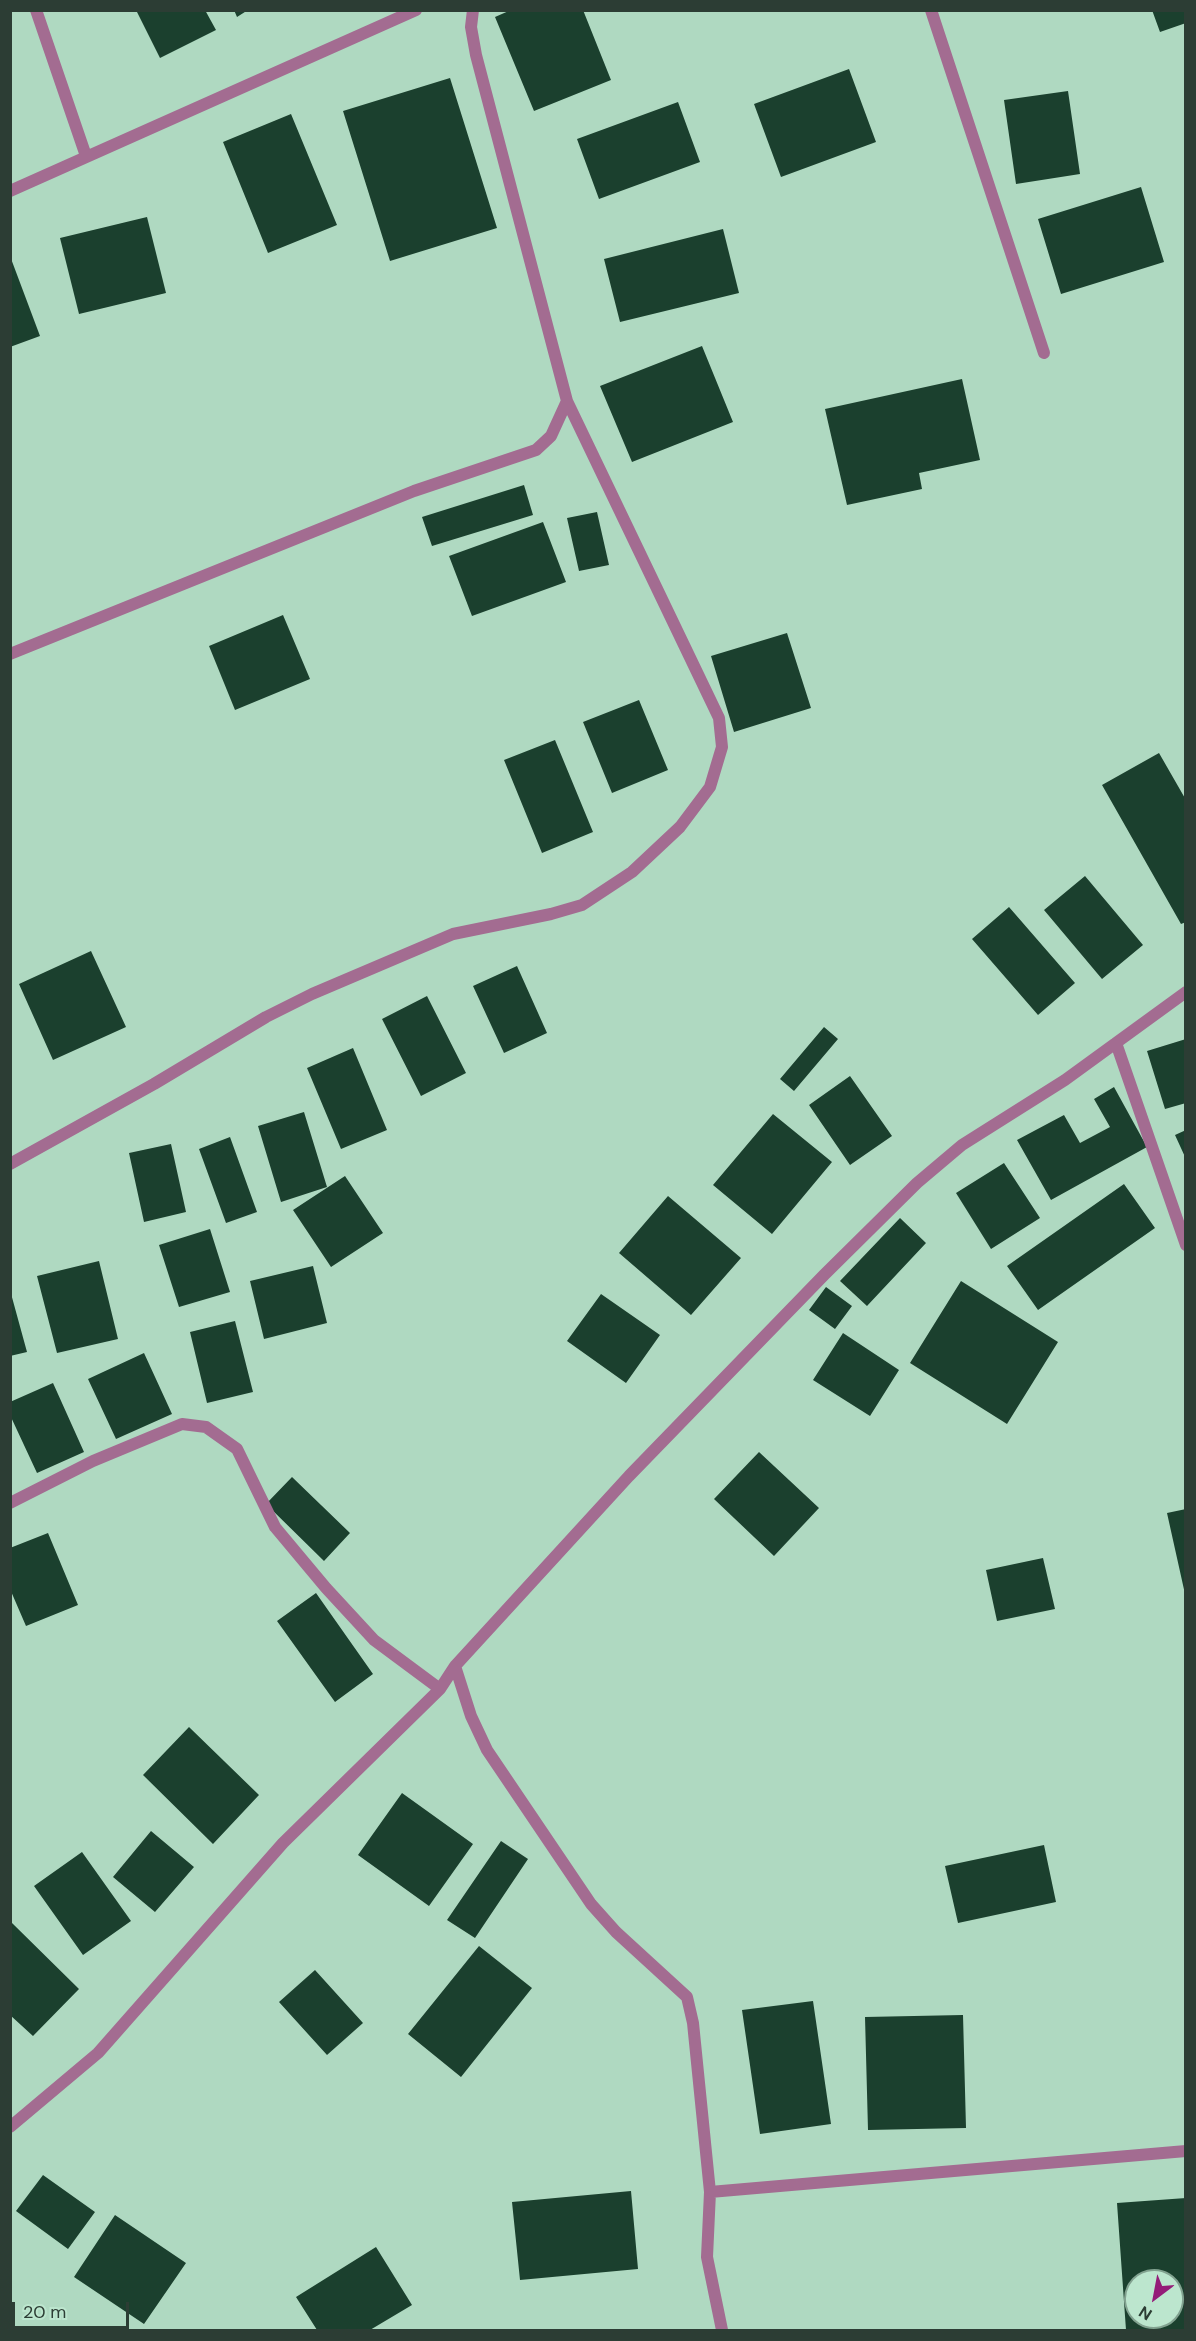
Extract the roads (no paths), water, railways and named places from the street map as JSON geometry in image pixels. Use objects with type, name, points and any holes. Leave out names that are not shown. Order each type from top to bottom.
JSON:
[{"type":"street","points":[[36,10],[86,156]]},
{"type":"street","points":[[10,191],[416,10]]},
{"type":"street","points":[[10,1164],[154,1084],[266,1017],[312,994],[453,934],[551,915],[582,905],[640,864],[680,827],[710,787],[722,747],[719,718],[567,401],[476,55],[471,27],[473,10]]},
{"type":"street","points":[[931,10],[1044,353]]},
{"type":"street","points":[[10,654],[414,491],[536,450],[551,436],[567,401]]},
{"type":"street","points":[[10,2127],[98,2053],[283,1843],[440,1689],[455,1666],[629,1476],[824,1275],[917,1183],[962,1145],[1065,1080],[1185,992]]},
{"type":"street","points":[[1116,1043],[1185,1245]]},
{"type":"street","points":[[10,1503],[93,1461],[182,1424],[206,1427],[237,1449],[275,1527],[326,1588],[374,1640],[440,1689]]},
{"type":"street","points":[[455,1666],[471,1716],[487,1750],[591,1904],[616,1932],[687,1997],[693,2023],[710,2192],[707,2257],[722,2331]]},
{"type":"street","points":[[710,2192],[1185,2151]]}]
